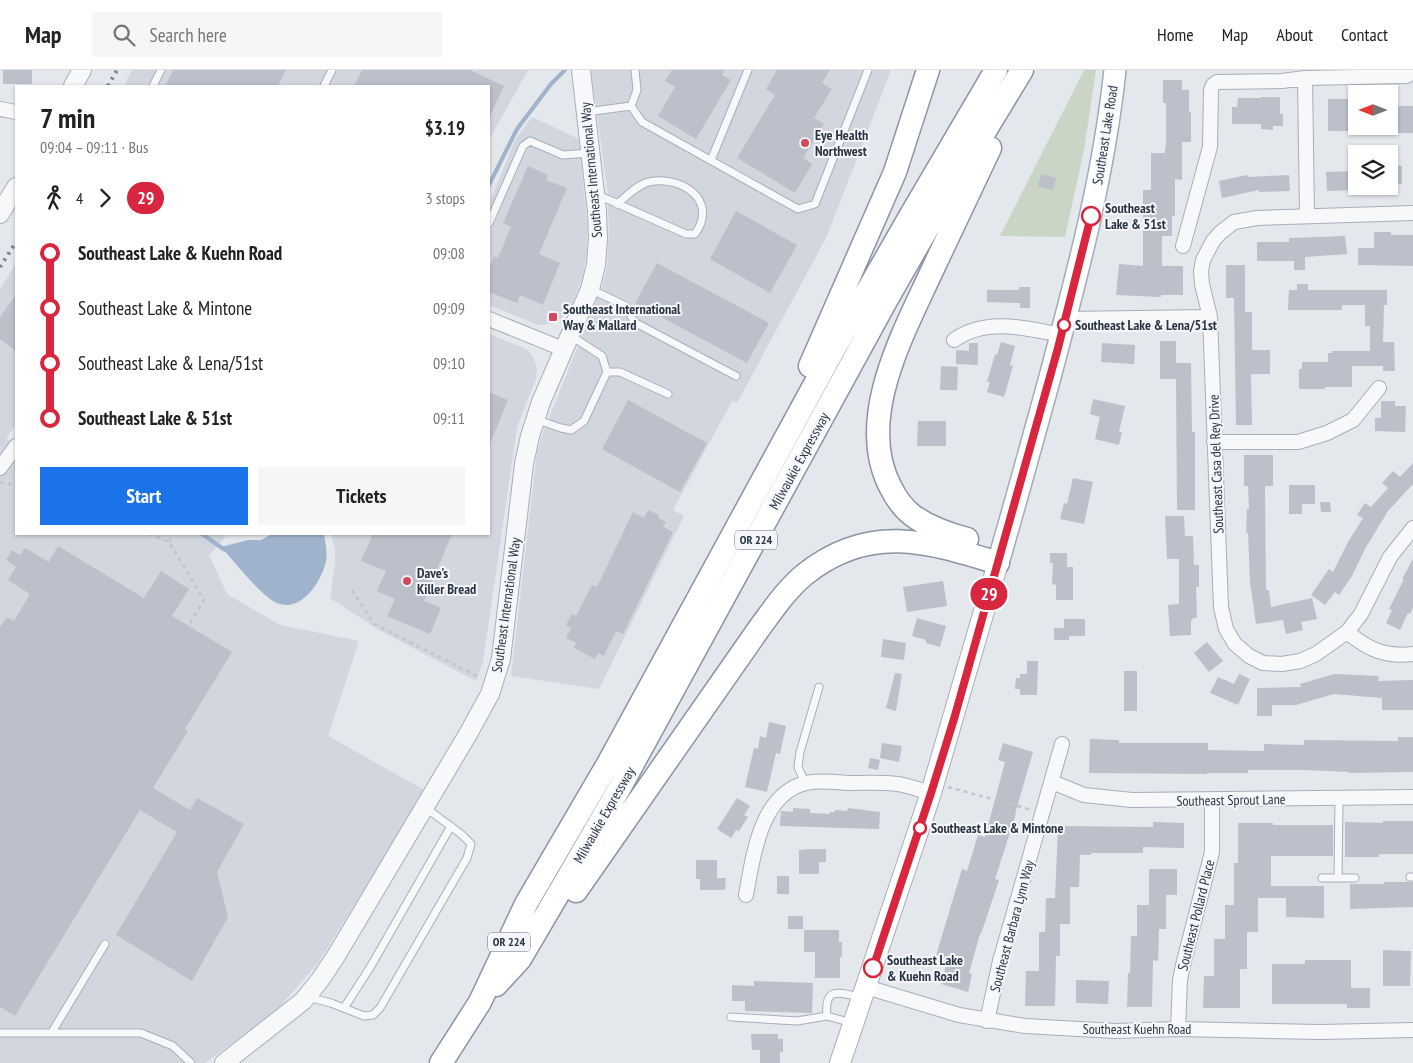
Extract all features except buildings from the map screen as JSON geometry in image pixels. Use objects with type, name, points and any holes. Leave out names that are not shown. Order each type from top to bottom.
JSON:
[{"type":"highway","points":[[754,497],[884,197],[901,154],[928,70]]},
{"type":"highway","name":"Milwaukie Expressway","points":[[441,1063],[480,1002],[526,904],[609,762],[859,306],[996,70]]},
{"type":"highway","name":"Milwaukie Expressway","points":[[480,1002],[520,959],[624,781],[887,300],[947,194],[1022,70]]},
{"type":"highway","points":[[1000,556],[926,524],[911,514],[897,498],[887,480],[881,463],[879,418],[881,399],[888,374],[902,336],[1027,70]]},
{"type":"highway","points":[[520,959],[568,902],[758,630],[781,599],[803,576],[824,560],[844,550],[867,543],[884,541],[902,540],[1000,556]]},
{"type":"main road","name":"Southeast Lake Road","points":[[840,1063],[933,788],[1000,556],[1087,235],[1098,182],[1115,70]]},
{"type":"street","points":[[74,85],[82,70]]},
{"type":"street","name":"Southeast International Way","points":[[224,1063],[292,1011],[308,996],[336,956],[480,714],[494,685],[503,646],[526,455],[535,419],[590,289],[597,252],[595,194],[581,70]]},
{"type":"street","points":[[1183,246],[1210,147],[1211,90],[1213,85],[1217,82],[1282,82],[1305,78],[1406,73]]},
{"type":"street","points":[[1305,78],[1307,216]]},
{"type":"street","points":[[0,109],[15,112]]},
{"type":"street","points":[[0,214],[15,189]]},
{"type":"street","name":"Southeast Casa del Rey Drive","points":[[1413,213],[1245,220],[1234,222],[1220,233],[1207,250],[1201,271],[1202,284],[1210,317],[1221,607],[1226,629],[1235,644],[1249,656],[1263,663],[1282,664],[1300,661],[1316,654],[1348,632],[1361,614],[1390,557],[1413,528]]},
{"type":"street","points":[[954,340],[968,331],[986,327],[1063,327],[1210,317]]},
{"type":"street","points":[[490,319],[566,342]]},
{"type":"street","points":[[1214,442],[1298,442],[1320,435],[1353,420],[1380,388]]},
{"type":"street","points":[[1348,632],[1370,648],[1383,653],[1398,656],[1413,654]]},
{"type":"street","name":"Southeast Barbara Lynn Way","points":[[987,1021],[1000,961],[1062,744]]},
{"type":"street","points":[[746,895],[756,846],[769,812],[780,798],[789,791],[805,783],[813,782],[897,784],[933,788]]},
{"type":"street","name":"Southeast Sprout Lane","points":[[1052,782],[1084,795],[1132,800],[1413,797]]},
{"type":"street","name":"Southeast Pollard Place","points":[[1178,1029],[1180,980],[1212,852],[1212,800]]},
{"type":"street","name":"Southeast Kuehn Road","points":[[865,992],[987,1021],[1025,1026],[1115,1031],[1178,1029],[1320,1032],[1413,1030]]},
{"type":"lane","points":[[154,85],[161,70]]},
{"type":"lane","points":[[324,85],[332,70]]},
{"type":"lane","points":[[631,106],[637,90],[635,70]]},
{"type":"lane","points":[[711,160],[748,70]]},
{"type":"lane","points":[[631,106],[642,122],[798,208],[815,204],[868,70]]},
{"type":"lane","points":[[586,112],[631,106]]},
{"type":"lane","points":[[490,221],[523,146],[530,141],[563,155],[591,152]]},
{"type":"lane","points":[[595,194],[617,204],[686,234],[695,234],[700,227],[703,211],[700,198],[688,188],[667,180],[647,182],[617,204]]},
{"type":"lane","points":[[590,289],[626,306],[634,322],[736,376]]},
{"type":"lane","points":[[535,419],[571,430],[584,421],[607,372],[602,356],[566,342]]},
{"type":"lane","points":[[607,372],[620,372],[668,394]]},
{"type":"lane","points":[[805,783],[798,767],[800,752],[819,686]]},
{"type":"lane","points":[[1338,878],[1339,798]]},
{"type":"lane","points":[[308,996],[364,1016],[373,1015],[380,1008],[467,858],[471,844],[451,826],[424,807]]},
{"type":"lane","points":[[344,1008],[372,966],[451,826]]},
{"type":"lane","points":[[1322,878],[1356,878]]},
{"type":"lane","points":[[52,1032],[105,944]]},
{"type":"lane","points":[[828,1016],[827,1002],[833,993],[865,992]]},
{"type":"lane","points":[[731,1017],[797,1021],[828,1016],[854,1024]]},
{"type":"lane","points":[[0,1033],[141,1033],[173,1046],[191,1063]]},
{"type":"path","points":[[0,482],[15,486]]},
{"type":"path","points":[[152,535],[169,542],[204,600],[190,623]]},
{"type":"path","points":[[169,542],[173,535]]},
{"type":"path","points":[[352,590],[374,624],[494,685]]},
{"type":"path","points":[[933,788],[1043,813]]},
{"type":"shaded area","points":[[132,70],[528,70],[490,138],[490,85],[124,85]]},
{"type":"shaded area","points":[[591,70],[891,70],[827,236],[737,403],[732,401],[673,510],[684,516],[599,689],[511,676],[537,452],[603,284],[607,265],[609,228],[607,187]]},
{"type":"shaded area","points":[[532,117],[579,139],[587,225],[587,252],[583,275],[574,300],[568,311],[560,319],[550,324],[538,325],[490,305],[490,202],[515,140]]},
{"type":"shaded area","points":[[15,265],[15,426],[6,438],[15,444],[15,535],[227,535],[209,555],[227,594],[280,625],[359,641],[328,736],[426,791],[318,963],[275,1012],[205,1063],[0,1063],[0,289]]},
{"type":"shaded area","points":[[490,334],[526,349],[533,357],[537,368],[536,379],[517,427],[483,662],[476,681],[379,630],[330,598],[335,564],[335,549],[331,535],[490,535]]},
{"type":"green space","points":[[1084,70],[1096,70],[1084,150],[1065,237],[1000,236]]},
{"type":"water","points":[[270,535],[324,535],[327,555],[324,569],[316,585],[304,598],[288,605],[273,601],[258,588],[221,547],[248,540],[261,540]]},
{"type":"waterway","points":[[490,183],[517,129],[551,84],[565,70]]},
{"type":"waterway","points":[[203,535],[225,550]]},
{"type":"railway","points":[[109,85],[117,70]]},
{"type":"railway","points":[[0,267],[15,244]]},
{"type":"bus line","name":"29","points":[[873,968],[954,719],[1058,348],[1091,216]]},
{"type":"place","name":"Eye Health Northwest","points":[[805,143]]},
{"type":"place","name":"Southeast Lake & 51st","points":[[1091,216]]},
{"type":"place","name":"Southeast International Way & Mallard","points":[[553,317]]},
{"type":"place","name":"Southeast Lake & Lena/51st","points":[[1064,325]]},
{"type":"place","name":"Dave's Killer Bread","points":[[407,581]]},
{"type":"place","name":"Southeast Lake & Mintone","points":[[920,828]]},
{"type":"place","name":"Southeast Lake & Kuehn Road","points":[[873,968]]}]
